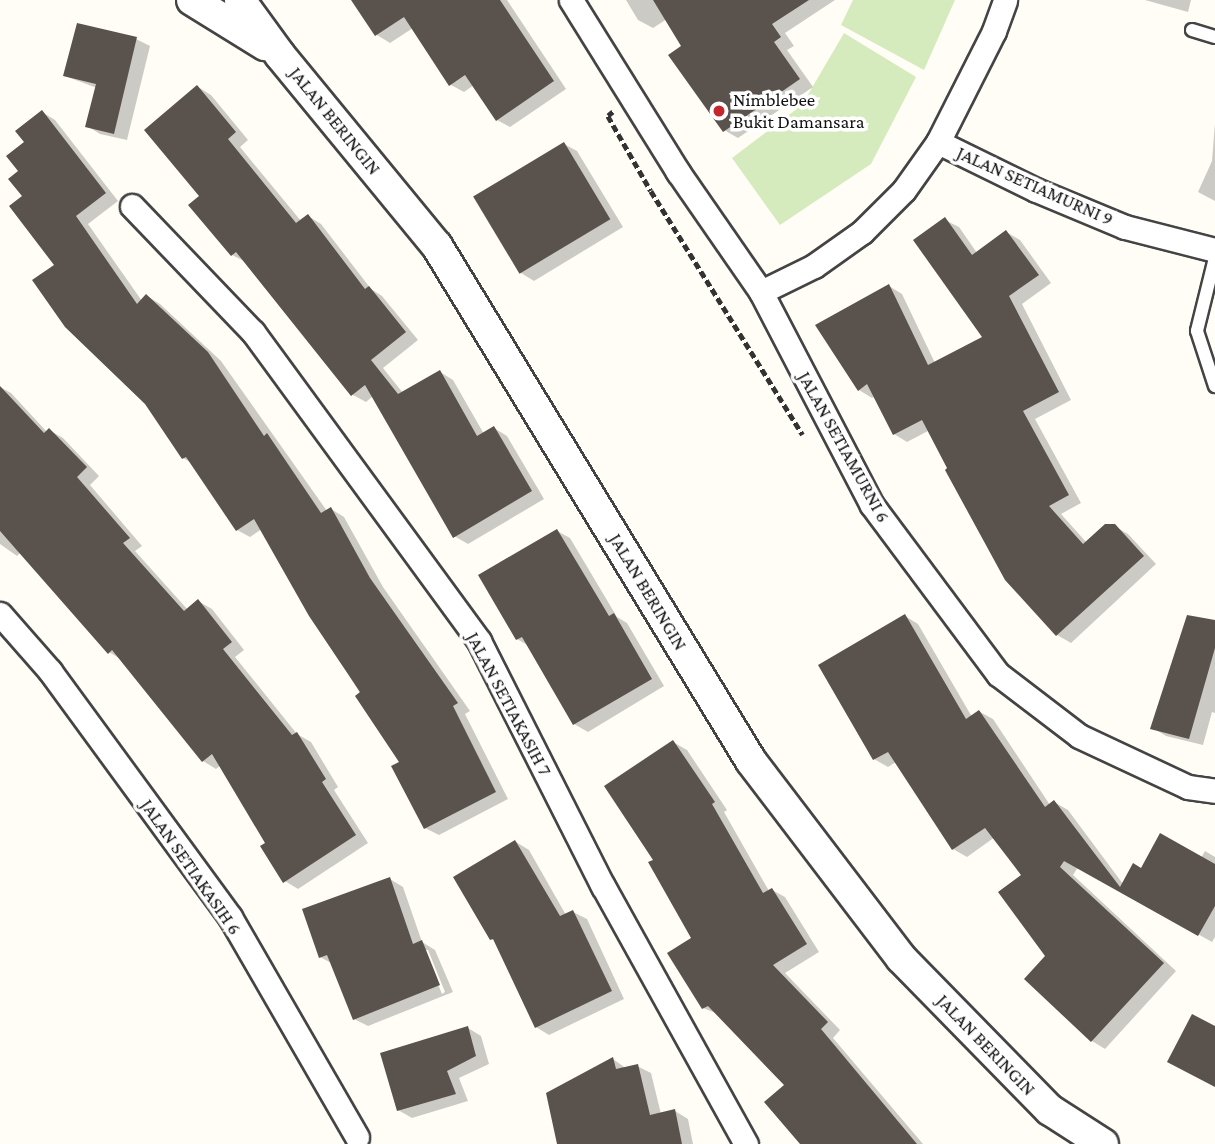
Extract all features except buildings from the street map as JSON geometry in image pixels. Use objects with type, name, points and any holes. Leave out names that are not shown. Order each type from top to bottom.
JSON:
[{"type":"street","points":[[192,0],[280,55]]},
{"type":"street","name":"JALAN BERINGIN","points":[[240,0],[280,55],[436,246],[751,761],[901,958],[1050,1110],[1103,1144]]},
{"type":"street","name":"JALAN SETIAMURNI 6","points":[[571,0],[678,172],[761,292],[872,505],[998,674],[1079,736],[1188,788],[1215,791]]},
{"type":"street","points":[[761,292],[814,266],[862,232],[904,190],[938,142],[994,31],[1005,0]]},
{"type":"street","name":"JALAN SETIAMURNI 9","points":[[938,142],[1036,190],[1125,227],[1215,250]]},
{"type":"street","name":"JALAN SETIAKASIH 7","points":[[132,206],[253,332],[479,641],[603,886],[746,1144]]},
{"type":"street","name":"JALAN SETIAKASIH 6","points":[[0,614],[50,671],[230,917],[357,1137]]},
{"type":"lane","points":[[1192,30],[1215,37]]},
{"type":"lane","points":[[1215,258],[1197,331],[1215,386]]},
{"type":"path","points":[[652,191],[811,447]]},
{"type":"green space","points":[[853,0],[955,0],[924,70],[841,25]]},
{"type":"green space","points":[[844,33],[916,77],[871,164],[780,225],[732,158],[802,105]]},
{"type":"place","name":"Nimblebee Bukit Damansara","points":[[719,111]]}]
